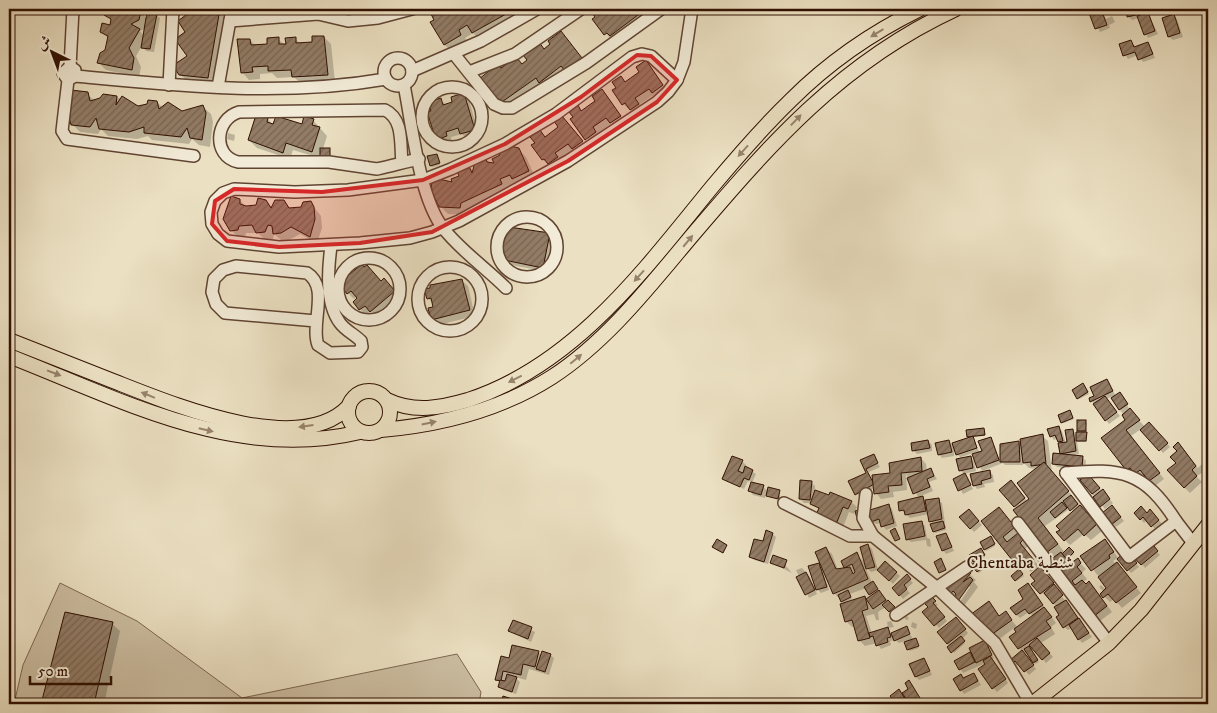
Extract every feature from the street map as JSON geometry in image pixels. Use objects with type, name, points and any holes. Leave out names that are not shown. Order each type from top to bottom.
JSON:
[{"type":"main road","points":[[9,340],[171,404],[248,424],[271,427],[310,426],[330,420],[349,406],[354,397],[366,391],[379,393],[388,400],[405,407],[423,409],[462,402],[513,380],[555,354],[587,327],[638,278],[713,185],[792,98],[845,54],[874,34],[920,9]]},
{"type":"main road","points":[[9,356],[155,414],[223,434],[287,441],[324,439],[434,422],[486,408],[537,386],[569,364],[643,294],[743,178],[806,110],[873,55],[927,22],[956,9]]},
{"type":"main road","points":[[381,430],[386,426],[391,413],[388,400]]},
{"type":"main road","points":[[349,406],[350,421],[360,432]]},
{"type":"main road","points":[[1031,704],[1109,643],[1141,610],[1208,525]]},
{"type":"street","points":[[73,9],[71,74],[62,128],[63,134],[68,139],[194,156]]},
{"type":"street","points":[[169,85],[173,9]]},
{"type":"street","points":[[218,88],[232,9]]},
{"type":"street","points":[[230,22],[318,14],[348,22],[378,18],[412,9]]},
{"type":"street","points":[[412,71],[454,54],[507,27],[537,9]]},
{"type":"street","points":[[469,72],[504,60],[525,48],[581,9]]},
{"type":"street","points":[[454,54],[494,104],[503,108],[512,108],[586,63],[661,9]]},
{"type":"street","points":[[677,80],[651,56],[637,55],[581,97],[531,130],[478,157],[423,180],[373,188],[331,191],[234,189],[219,197],[213,207],[211,218],[214,229],[227,241],[279,247],[332,246],[410,238],[443,228],[539,178],[596,144],[657,102],[677,80],[684,62],[692,9]]},
{"type":"street","points":[[397,58],[407,62],[412,71],[411,76],[404,85],[394,85],[386,78],[384,73],[388,63],[397,58]]},
{"type":"street","points":[[71,74],[169,85],[218,88],[302,89],[386,78]]},
{"type":"street","points":[[404,85],[417,122],[419,159],[431,209],[443,228],[504,286]]},
{"type":"street","points":[[451,87],[462,89],[471,94],[478,103],[481,113],[480,124],[476,134],[468,142],[453,147],[442,145],[432,140],[417,122],[424,105],[431,96],[440,90],[451,87]]},
{"type":"street","points":[[402,163],[398,124],[393,116],[384,110],[239,112],[224,121],[220,133],[222,151],[231,160],[238,162],[329,162],[371,169],[402,163],[419,159]]},
{"type":"street","points":[[528,217],[538,219],[548,225],[554,234],[557,245],[553,261],[546,270],[536,275],[525,276],[514,273],[505,266],[500,256],[498,245],[500,234],[507,225],[516,219],[528,217]]},
{"type":"street","points":[[316,321],[225,313],[213,298],[212,286],[223,270],[236,266],[307,273],[314,278],[317,286],[316,340],[326,352],[353,353],[360,350],[361,341],[345,329],[334,312],[329,277],[332,246]]},
{"type":"street","points":[[373,258],[384,262],[393,269],[400,291],[394,308],[385,316],[374,320],[362,319],[351,315],[343,306],[338,295],[338,284],[342,273],[350,264],[361,259],[373,258]]},
{"type":"street","points":[[450,266],[462,269],[472,275],[481,291],[481,309],[474,320],[459,330],[447,331],[435,328],[426,320],[418,304],[418,291],[428,275],[438,269],[450,266]]},
{"type":"street","points":[[481,291],[504,286],[514,273]]},
{"type":"street","points":[[400,291],[418,291]]},
{"type":"street","points":[[1176,521],[1129,557],[1066,473],[1103,470],[1137,478],[1162,500],[1193,543]]},
{"type":"street","points":[[866,494],[863,518],[873,536],[936,587],[995,643],[1031,704]]},
{"type":"street","points":[[784,503],[850,536],[873,536]]},
{"type":"street","points":[[1018,523],[1109,643]]},
{"type":"street","points":[[896,615],[966,567]]},
{"type":"highlighted area","points":[[637,55],[651,56],[677,80],[657,102],[568,161],[432,232],[360,243],[279,247],[227,241],[212,224],[215,201],[234,189],[322,192],[423,180],[505,144],[581,97]]},
{"type":"shaded area","points":[[60,583],[137,621],[242,698],[457,654],[481,692],[479,704],[14,704],[23,665]]},
{"type":"building","points":[[105,9],[141,10],[139,20],[131,24],[140,29],[129,48],[134,58],[132,70],[97,63],[100,53],[105,50],[108,36],[100,32],[102,23],[110,25],[111,19],[104,15]]},
{"type":"building","points":[[189,9],[220,9],[208,78],[179,75],[174,67],[175,64],[187,56],[177,42],[178,37],[185,32],[178,21],[191,11]]},
{"type":"building","points":[[441,9],[515,9],[472,33],[467,25],[459,30],[461,35],[444,45],[430,22],[434,20],[431,14]]},
{"type":"building","points":[[594,9],[646,9],[610,36],[607,33],[604,35],[592,19],[595,17],[591,11]]},
{"type":"building","points":[[1101,9],[1107,25],[1095,29],[1089,13]]},
{"type":"building","points":[[1127,9],[1144,9],[1145,13],[1127,17]]},
{"type":"building","points":[[147,12],[157,14],[150,49],[141,48]]},
{"type":"building","points":[[1148,12],[1155,31],[1144,35],[1137,16]]},
{"type":"building","points":[[1174,14],[1180,33],[1168,37],[1162,18]]},
{"type":"building","points":[[561,31],[582,58],[565,71],[561,66],[539,83],[536,78],[499,104],[479,79],[498,64],[501,68],[516,57],[522,64],[527,60],[523,55],[539,42],[544,49],[550,44],[548,41]]},
{"type":"building","points":[[312,36],[324,36],[328,75],[292,77],[291,70],[268,71],[268,66],[252,67],[253,72],[241,73],[237,39],[250,39],[251,45],[267,44],[267,38],[279,37],[279,44],[286,44],[285,38],[296,37],[296,43],[312,42]]},
{"type":"building","points":[[1131,40],[1134,47],[1148,42],[1153,54],[1138,60],[1135,52],[1123,56],[1119,44]]},
{"type":"building","points":[[646,60],[663,85],[652,93],[649,89],[635,98],[639,104],[630,110],[625,103],[622,105],[612,90],[616,88],[612,82],[621,76],[625,82],[639,72],[636,67]]},
{"type":"building","points":[[602,89],[621,116],[610,123],[606,118],[593,127],[596,132],[585,140],[570,119],[573,117],[569,112],[578,105],[581,111],[595,101],[592,96]]},
{"type":"building","points":[[71,90],[88,92],[90,101],[100,98],[103,94],[117,96],[116,105],[122,96],[138,106],[147,104],[148,100],[157,101],[159,109],[168,102],[182,111],[203,105],[206,113],[202,140],[190,138],[187,128],[181,137],[144,133],[144,127],[129,132],[99,129],[96,118],[90,127],[71,125],[68,114]]},
{"type":"building","points":[[464,93],[475,130],[460,134],[458,128],[446,132],[447,136],[436,140],[427,112],[431,111],[428,102],[441,98],[443,105],[452,102],[451,97]]},
{"type":"building","points":[[256,115],[268,118],[267,122],[273,124],[276,116],[302,124],[304,116],[314,119],[312,125],[320,127],[312,152],[286,143],[283,153],[248,140]]},
{"type":"building","points":[[562,116],[583,141],[572,149],[568,144],[555,153],[558,157],[548,164],[544,159],[542,160],[531,145],[535,143],[530,137],[540,130],[545,137],[558,127],[554,121]]},
{"type":"building","points":[[506,145],[519,148],[529,171],[512,179],[510,175],[500,179],[502,184],[461,203],[460,208],[439,207],[432,192],[431,182],[439,179],[452,182],[451,179],[459,176],[456,169],[468,164],[472,173],[474,166],[472,162],[485,156],[487,162],[494,163],[492,159],[500,155],[497,149]]},
{"type":"building","points":[[320,148],[330,148],[330,158],[320,158]]},
{"type":"building","points":[[437,154],[440,163],[430,166],[427,156]]},
{"type":"building","points":[[231,196],[240,199],[240,204],[246,206],[256,205],[258,198],[266,200],[271,208],[275,200],[284,200],[289,208],[301,207],[303,202],[311,201],[314,207],[315,219],[310,237],[291,227],[281,233],[273,234],[272,226],[268,225],[265,232],[256,233],[252,225],[239,226],[238,230],[230,231],[223,219]]},
{"type":"building","points":[[509,227],[550,233],[543,268],[504,260],[505,255],[502,255],[503,244]]},
{"type":"building","points":[[362,264],[364,267],[367,265],[381,281],[384,278],[395,291],[370,312],[365,306],[359,310],[353,302],[357,298],[351,291],[347,294],[340,285],[345,281],[344,279]]},
{"type":"building","points":[[462,279],[470,310],[431,320],[428,308],[433,307],[431,298],[427,299],[424,289],[430,288],[430,285]]},
{"type":"building","points":[[1107,379],[1113,391],[1090,402],[1089,398],[1094,396],[1090,387]]},
{"type":"building","points":[[1083,383],[1088,392],[1077,399],[1072,390]]},
{"type":"building","points":[[1120,392],[1128,404],[1119,410],[1111,398]]},
{"type":"building","points":[[1105,396],[1117,412],[1105,421],[1093,404]]},
{"type":"building","points":[[1130,408],[1140,420],[1126,430],[1160,473],[1149,481],[1140,470],[1135,474],[1130,468],[1126,470],[1101,438],[1125,420],[1122,415]]},
{"type":"building","points":[[1070,410],[1073,418],[1061,423],[1058,415]]},
{"type":"building","points":[[1077,420],[1086,420],[1086,431],[1077,431]]},
{"type":"building","points":[[1149,422],[1168,443],[1159,451],[1140,430]]},
{"type":"building","points":[[1059,426],[1063,441],[1058,442],[1055,435],[1050,437],[1047,429]]},
{"type":"building","points":[[984,428],[985,435],[967,437],[966,430]]},
{"type":"building","points":[[1073,429],[1076,451],[1060,454],[1058,443],[1067,442],[1065,430]]},
{"type":"building","points":[[1076,432],[1087,432],[1086,441],[1076,441]]},
{"type":"building","points":[[1043,434],[1046,464],[1031,466],[1031,462],[1023,463],[1020,439]]},
{"type":"building","points":[[973,436],[977,448],[956,455],[952,443]]},
{"type":"building","points":[[991,437],[999,460],[977,468],[972,454],[982,451],[978,441]]},
{"type":"building","points":[[928,440],[930,448],[912,451],[911,443]]},
{"type":"building","points":[[949,440],[952,452],[938,455],[935,443]]},
{"type":"building","points":[[1019,441],[1020,462],[1000,462],[1000,444]]},
{"type":"building","points":[[1178,442],[1196,466],[1192,470],[1197,476],[1184,488],[1167,470],[1176,463],[1170,457],[1177,451],[1173,447]]},
{"type":"building","points":[[1053,453],[1083,456],[1082,467],[1052,464]]},
{"type":"building","points":[[874,454],[878,463],[866,469],[874,484],[855,495],[848,481],[866,473],[860,460]]},
{"type":"building","points":[[732,456],[743,460],[738,471],[743,473],[745,466],[753,470],[749,480],[744,478],[740,487],[722,479]]},
{"type":"building","points":[[971,456],[973,468],[959,471],[956,459]]},
{"type":"building","points":[[921,457],[922,471],[901,473],[902,485],[888,486],[889,492],[874,494],[872,475],[890,473],[889,463]]},
{"type":"building","points":[[1044,462],[1069,491],[1038,518],[1058,544],[1046,553],[1013,510],[1029,499],[1017,483]]},
{"type":"building","points":[[931,468],[934,476],[927,479],[930,487],[913,494],[907,478]]},
{"type":"building","points":[[990,470],[991,478],[981,481],[982,484],[973,486],[970,474]]},
{"type":"building","points":[[965,473],[971,485],[958,491],[953,479]]},
{"type":"building","points":[[1088,474],[1100,488],[1092,494],[1080,480]]},
{"type":"building","points":[[800,480],[812,481],[810,500],[799,499]]},
{"type":"building","points":[[1011,480],[1025,498],[1014,507],[999,490]]},
{"type":"building","points":[[751,482],[764,485],[761,495],[748,491]]},
{"type":"building","points":[[768,487],[780,490],[778,499],[766,496]]},
{"type":"building","points":[[1103,489],[1110,499],[1100,507],[1093,497]]},
{"type":"building","points":[[815,490],[829,495],[830,492],[852,501],[848,509],[843,507],[835,527],[816,515],[819,508],[810,504]]},
{"type":"building","points":[[1071,495],[1078,504],[1070,511],[1063,501]]},
{"type":"building","points":[[923,496],[926,511],[905,515],[904,510],[899,511],[898,502]]},
{"type":"building","points":[[939,498],[942,519],[929,522],[925,500]]},
{"type":"building","points":[[1062,502],[1067,508],[1055,518],[1050,512]]},
{"type":"building","points":[[889,504],[894,523],[881,527],[879,519],[871,522],[870,518],[858,522],[855,511],[869,507],[870,510]]},
{"type":"building","points":[[1080,505],[1097,524],[1084,536],[1078,529],[1064,541],[1056,532],[1060,530],[1056,526]]},
{"type":"building","points":[[1112,505],[1121,517],[1111,525],[1102,513]]},
{"type":"building","points":[[1141,506],[1147,513],[1150,509],[1159,520],[1151,527],[1143,517],[1140,520],[1134,513]]},
{"type":"building","points":[[999,507],[1015,527],[1003,537],[1007,542],[1018,533],[1023,540],[1020,543],[1034,560],[1025,567],[1020,562],[1016,565],[981,521]]},
{"type":"building","points":[[969,509],[979,521],[970,529],[959,517]]},
{"type":"building","points":[[922,521],[925,536],[906,540],[903,524]]},
{"type":"building","points":[[943,521],[945,528],[933,532],[930,524]]},
{"type":"building","points":[[895,528],[900,539],[895,541],[890,531]]},
{"type":"building","points":[[766,530],[773,533],[764,562],[749,557],[754,539],[763,541]]},
{"type":"building","points":[[946,533],[952,547],[942,551],[936,536]]},
{"type":"building","points":[[991,536],[995,544],[984,550],[980,542]]},
{"type":"building","points":[[1147,537],[1158,551],[1141,565],[1129,552]]},
{"type":"building","points":[[717,539],[727,545],[723,553],[712,547]]},
{"type":"building","points":[[1105,539],[1114,552],[1109,555],[1110,558],[1091,571],[1080,556]]},
{"type":"building","points":[[868,544],[875,567],[866,569],[860,547]]},
{"type":"building","points":[[826,547],[836,569],[844,568],[841,561],[857,552],[868,579],[833,594],[815,552]],"holes":[[[852,564],[855,572],[853,574],[850,567],[844,568]]]},
{"type":"building","points":[[1069,547],[1074,552],[1067,559],[1062,554]]},
{"type":"building","points":[[981,548],[985,555],[973,562],[969,555]]},
{"type":"building","points":[[1127,550],[1137,563],[1127,571],[1117,559]]},
{"type":"building","points":[[1061,552],[1070,564],[1078,558],[1081,563],[1077,567],[1082,573],[1072,581],[1075,585],[1082,580],[1086,584],[1089,581],[1107,606],[1093,617],[1050,560]]},
{"type":"building","points":[[773,555],[787,560],[784,568],[770,563]]},
{"type":"building","points":[[941,558],[946,570],[939,573],[934,562]]},
{"type":"building","points":[[980,558],[986,565],[977,572],[971,565]]},
{"type":"building","points":[[885,561],[897,572],[889,581],[877,570]]},
{"type":"building","points":[[1117,562],[1137,587],[1116,603],[1108,594],[1103,598],[1100,594],[1106,588],[1098,577]]},
{"type":"building","points":[[819,563],[827,587],[816,590],[808,566]]},
{"type":"building","points":[[962,566],[971,573],[963,582],[970,577],[973,580],[958,601],[954,597],[956,594],[953,591],[949,596],[937,586]]},
{"type":"building","points":[[1040,566],[1054,583],[1040,594],[1031,584],[1035,581],[1030,575]]},
{"type":"building","points":[[1019,569],[1023,574],[1015,581],[1011,576]]},
{"type":"building","points":[[806,572],[815,590],[805,595],[796,577]]},
{"type":"building","points":[[907,574],[911,579],[904,585],[907,589],[899,596],[892,588]]},
{"type":"building","points":[[873,581],[878,589],[869,595],[864,587]]},
{"type":"building","points":[[1028,583],[1043,605],[1029,614],[1025,609],[1016,615],[1010,608],[1023,599],[1018,590]]},
{"type":"building","points":[[1054,584],[1063,595],[1053,604],[1044,593]]},
{"type":"building","points":[[848,590],[851,597],[841,602],[838,595]]},
{"type":"building","points":[[879,590],[886,600],[873,609],[866,599]]},
{"type":"building","points":[[930,595],[936,601],[933,603],[945,617],[934,626],[922,612],[928,607],[923,602]]},
{"type":"building","points":[[865,596],[868,609],[862,611],[870,638],[858,641],[852,620],[845,622],[840,604]]},
{"type":"building","points":[[888,600],[895,607],[889,612],[882,605]]},
{"type":"building","points":[[1066,600],[1078,618],[1063,628],[1056,617],[1059,615],[1054,607]]},
{"type":"building","points":[[989,601],[999,616],[1006,611],[1012,620],[991,635],[980,620],[976,623],[970,615]]},
{"type":"building","points":[[1044,607],[1052,617],[1046,621],[1051,628],[1018,649],[1009,637],[1016,632],[1014,629]]},
{"type":"building","points":[[65,612],[113,622],[94,704],[41,704]]},
{"type":"building","points":[[956,617],[966,629],[947,644],[937,632]]},
{"type":"building","points":[[1079,618],[1089,633],[1078,640],[1069,625]]},
{"type":"building","points":[[513,620],[532,627],[528,639],[508,631]]},
{"type":"building","points":[[907,626],[910,634],[894,641],[891,633]]},
{"type":"building","points":[[888,627],[891,637],[887,638],[888,642],[876,646],[873,636],[870,637],[869,633]]},
{"type":"building","points":[[961,636],[965,641],[951,653],[947,647]]},
{"type":"building","points":[[916,638],[919,646],[907,650],[904,642]]},
{"type":"building","points":[[1037,638],[1050,653],[1042,660],[1029,645]]},
{"type":"building","points":[[985,640],[992,655],[976,663],[969,648]]},
{"type":"building","points":[[512,645],[539,651],[535,667],[523,664],[521,675],[503,671],[501,681],[495,680],[501,656],[509,658]]},
{"type":"building","points":[[1029,646],[1038,660],[1033,663],[1024,649]]},
{"type":"building","points":[[1022,650],[1034,665],[1024,672],[1015,661],[1011,664],[1009,661]]},
{"type":"building","points":[[542,651],[551,654],[545,672],[536,669]]},
{"type":"building","points":[[970,652],[975,662],[959,670],[954,661]]},
{"type":"building","points":[[990,656],[1006,679],[992,689],[978,669],[985,664],[983,661]]},
{"type":"building","points":[[924,658],[930,671],[915,677],[909,664]]},
{"type":"building","points":[[974,673],[978,681],[960,691],[953,679],[961,674],[963,678]]},
{"type":"building","points":[[507,674],[517,677],[512,692],[498,687],[500,680],[505,681]]},
{"type":"building","points":[[909,680],[920,698],[910,704],[902,693],[908,689],[905,683]]},
{"type":"building","points":[[899,689],[907,702],[904,704],[896,704],[890,696]]},
{"type":"building","points":[[503,696],[512,699],[510,704],[500,704]]},
{"type":"district","name":"Chentaba شنطبة","points":[[1020,563]]}]
